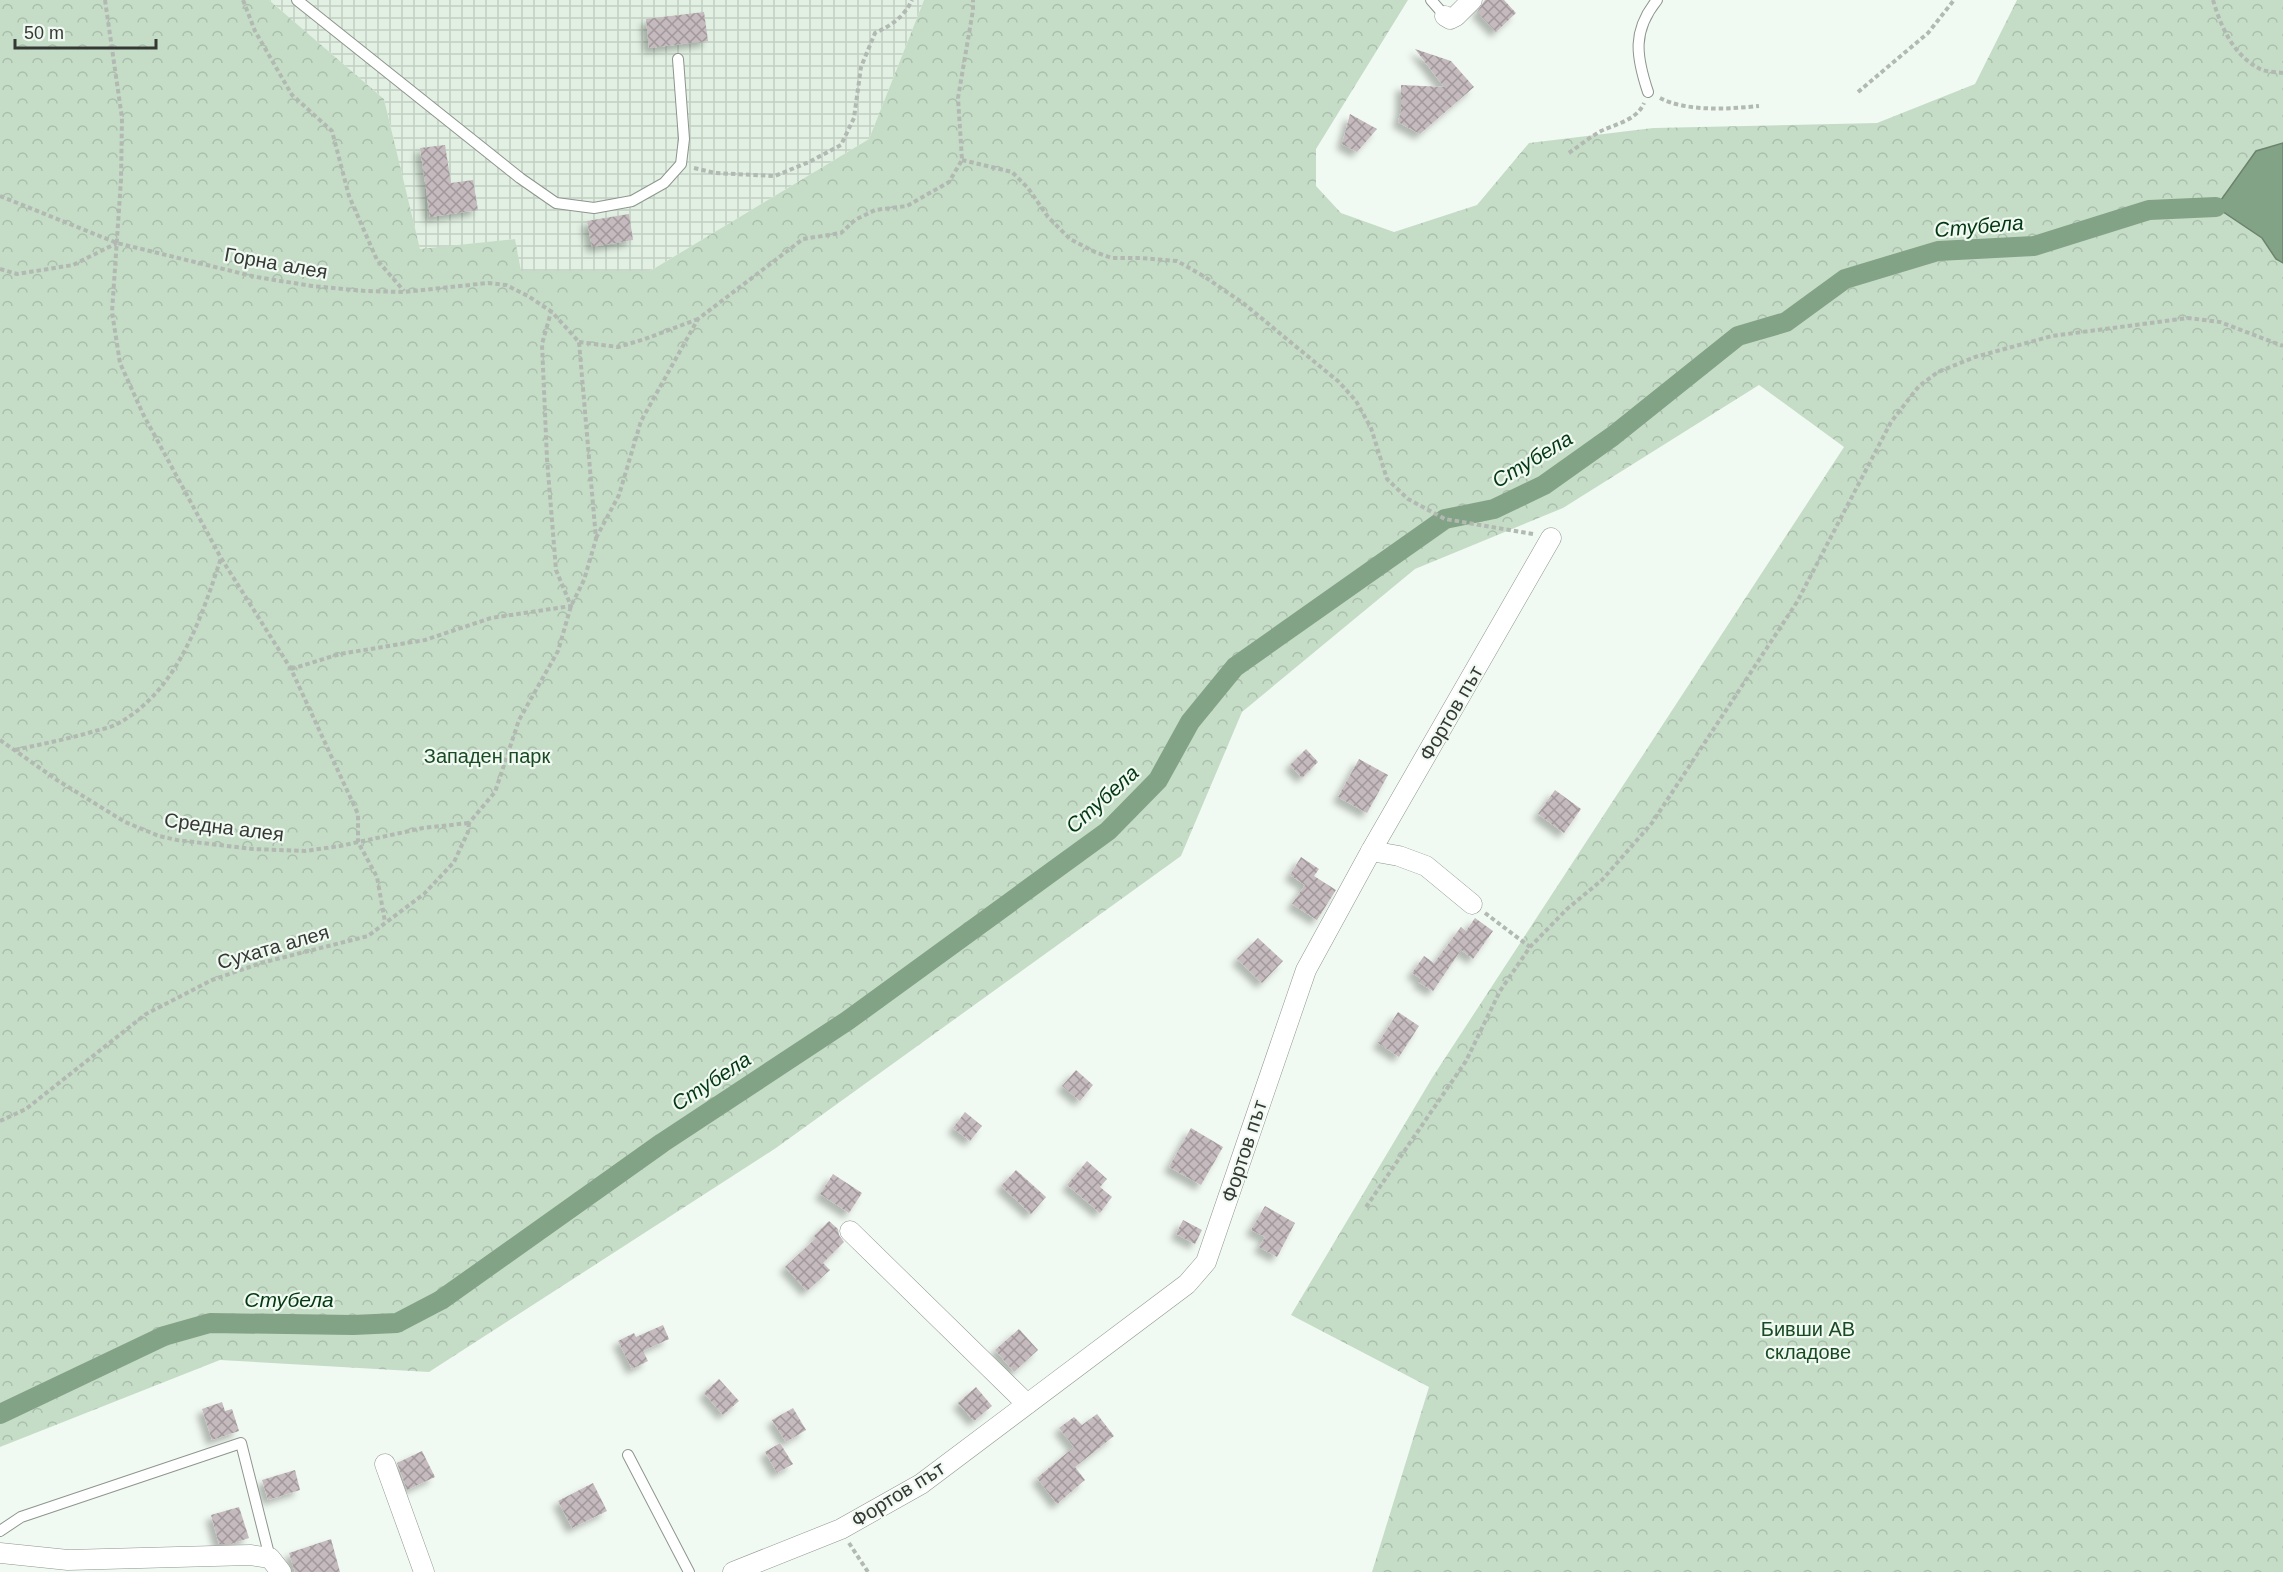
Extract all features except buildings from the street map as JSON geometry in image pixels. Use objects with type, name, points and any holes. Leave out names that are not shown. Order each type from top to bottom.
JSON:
[{"type":"street","points":[[1445,16],[1450,19],[1456,16],[1472,0]]},
{"type":"street","name":"Фортов път","points":[[733,1572],[841,1529],[921,1484],[1187,1284],[1206,1262],[1306,970],[1371,851],[1551,538]]},
{"type":"street","points":[[1371,851],[1399,856],[1426,866],[1472,904]]},
{"type":"street","points":[[850,1230],[1027,1404]]},
{"type":"street","points":[[385,1464],[424,1572]]},
{"type":"street","points":[[0,1553],[68,1560],[250,1555],[275,1565]]},
{"type":"lane","points":[[297,0],[520,178],[556,203],[594,208],[632,201],[664,183],[681,164],[684,139],[678,59]]},
{"type":"lane","points":[[1431,0],[1445,16]]},
{"type":"lane","points":[[1648,92],[1640,69],[1637,48],[1646,14],[1658,0]]},
{"type":"lane","points":[[0,1531],[21,1517],[241,1443],[275,1565]]},
{"type":"lane","points":[[628,1455],[689,1572]]},
{"type":"path","points":[[105,0],[122,118],[112,312],[120,363],[143,414],[221,558],[291,669],[358,814],[358,842],[377,877],[386,922]]},
{"type":"path","points":[[243,0],[255,31],[292,95],[332,131],[349,196],[377,260],[404,292]]},
{"type":"path","points":[[681,164],[715,173],[775,176],[841,145],[854,118],[861,67],[875,33],[890,26],[906,13],[912,0]]},
{"type":"path","points":[[596,539],[579,342],[618,347],[698,319],[803,239],[841,232],[855,220],[875,210],[907,206],[949,182],[962,160],[958,98],[973,0]]},
{"type":"path","points":[[1858,92],[1928,33],[1954,0]]},
{"type":"path","points":[[2213,0],[2219,20],[2234,48],[2261,70],[2283,73]]},
{"type":"path","points":[[1569,153],[1599,132],[1626,121],[1642,107],[1648,92],[1665,101],[1684,106],[1733,108],[1760,106]]},
{"type":"path","points":[[962,160],[1012,172],[1028,188],[1048,217],[1070,239],[1095,252],[1112,258],[1177,261],[1243,303],[1339,382],[1356,401],[1371,428],[1387,479],[1408,499],[1445,519],[1551,538]]},
{"type":"path","name":"Горна алея","points":[[0,196],[117,243],[200,264],[312,286],[404,292],[488,283],[506,285],[552,312],[579,342]]},
{"type":"path","points":[[0,269],[17,274],[73,265],[117,243]]},
{"type":"path","points":[[552,312],[543,345],[547,459],[556,570],[571,606]]},
{"type":"path","points":[[1366,1207],[1466,1061],[1500,991],[1530,947],[1567,909],[1602,880],[1652,823],[1797,602],[1891,422],[1919,386],[1938,372],[1975,357],[2052,336],[2188,318],[2220,322],[2283,346]]},
{"type":"path","points":[[469,823],[495,792],[519,720],[558,651],[571,606],[584,580],[596,539],[619,495],[641,421],[698,319]]},
{"type":"path","points":[[14,750],[70,739],[116,725],[150,700],[174,672],[207,600],[221,558]]},
{"type":"path","points":[[291,669],[340,654],[425,640],[491,618],[571,606]]},
{"type":"path","name":"Средна алея","points":[[0,740],[133,826],[159,836],[197,843],[287,851],[322,849],[413,830],[469,823]]},
{"type":"path","name":"Сухата алея","points":[[0,1121],[26,1109],[146,1014],[184,994],[212,980],[261,963],[368,936],[424,894],[454,862],[468,832],[469,823]]},
{"type":"path","points":[[1472,904],[1530,947]]},
{"type":"path","points":[[841,1529],[868,1572]]},
{"type":"shaded area","points":[[269,0],[924,0],[869,139],[650,271],[520,271],[515,239],[420,250],[384,99]]},
{"type":"shaded area","points":[[2283,143],[2283,263],[2276,259],[2262,238],[2216,207],[2256,151]]},
{"type":"green space","name":"Западен парк","points":[[0,0],[269,0],[384,99],[420,249],[515,239],[521,271],[650,271],[869,139],[924,0],[1408,0],[1316,149],[1316,186],[1341,213],[1394,232],[1477,205],[1529,143],[1653,128],[1877,123],[1975,84],[2017,0],[2283,0],[2283,1572],[1372,1572],[1429,1387],[1291,1315],[1432,1078],[1844,447],[1759,385],[1563,508],[1415,569],[1242,712],[1181,856],[776,1148],[429,1372],[220,1360],[0,1447]]},
{"type":"waterway","name":"Стубела","points":[[0,1414],[164,1336],[210,1323],[353,1325],[397,1323],[441,1300],[662,1143],[847,1021],[1108,831],[1158,780],[1190,722],[1235,667],[1445,519],[1494,509],[1544,485],[1613,436],[1738,336],[1786,322],[1845,279],[1938,251],[2034,246],[2149,210],[2216,207]]},
{"type":"park label","name":"Бивши АВ складове","points":[[1808,1340]]}]
